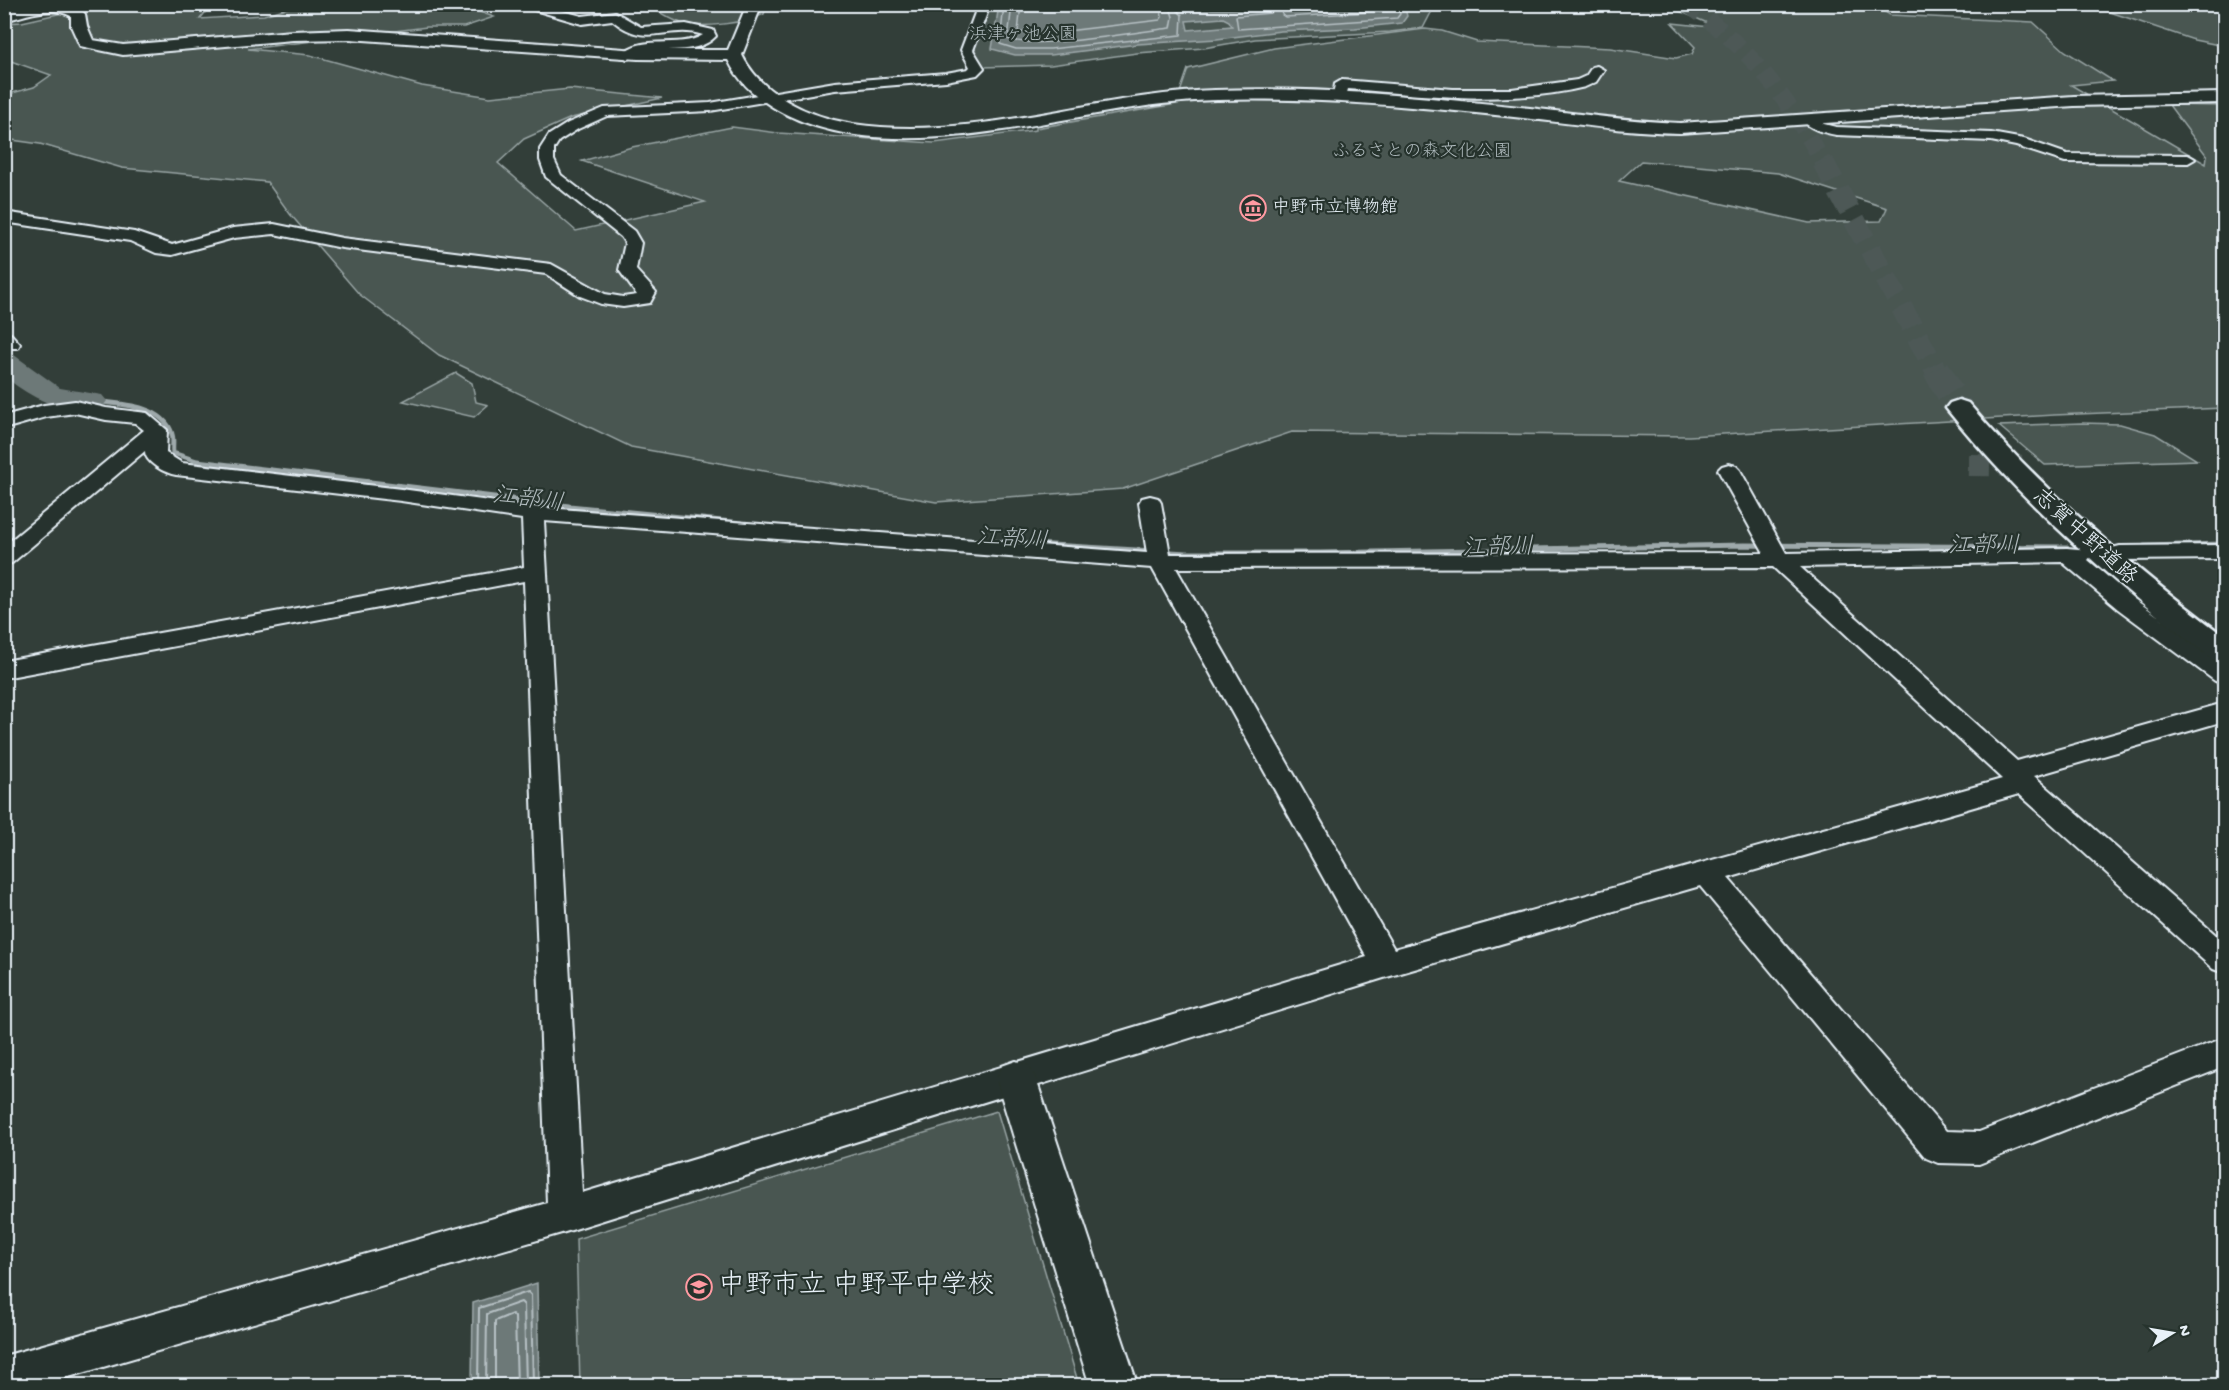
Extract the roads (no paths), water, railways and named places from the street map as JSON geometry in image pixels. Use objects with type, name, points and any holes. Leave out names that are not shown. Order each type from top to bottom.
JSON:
[{"type":"main road","name":"志賀中野道路","points":[[1959,408],[2009,468],[2064,523],[2141,589],[2224,652]]},
{"type":"street","points":[[520,4],[582,20],[615,16],[625,27],[640,32],[699,29],[709,33],[710,36],[698,43],[641,47],[627,55]]},
{"type":"street","points":[[755,4],[734,55],[745,77],[770,97],[796,112],[824,123],[868,131],[906,133],[970,129],[1187,97],[1277,94],[1448,105],[1641,127],[1680,128],[2112,99],[2224,98]]},
{"type":"street","points":[[4,217],[134,237],[162,249],[172,250],[233,233],[274,229],[342,243],[551,269],[597,297],[634,302],[644,299],[647,292],[627,274],[626,268],[633,243],[628,234],[554,177],[547,160],[547,149],[554,138],[573,126],[604,112],[710,107],[836,86],[946,78],[972,72],[977,68],[967,50],[977,28],[981,13],[980,4]]},
{"type":"street","points":[[4,17],[29,10],[63,8],[72,10],[78,14],[79,26],[86,43],[123,50],[265,37],[347,34],[475,41],[627,55],[682,57],[734,55]]},
{"type":"street","points":[[1340,98],[1342,84],[1474,94],[1540,90],[1586,82],[1597,70]]},
{"type":"street","points":[[1808,119],[1819,127],[1836,131],[1999,138],[2070,158],[2188,159]]},
{"type":"street","points":[[4,423],[44,411],[75,407],[106,414],[140,417],[157,430]]},
{"type":"street","points":[[157,430],[155,455],[176,469],[401,495],[533,514],[1159,554],[1779,560],[2074,555],[2126,604],[2224,675]]},
{"type":"street","points":[[4,558],[157,430]]},
{"type":"street","points":[[1729,470],[1779,560],[2018,778],[2224,960]]},
{"type":"street","points":[[1150,503],[1159,554],[1387,964]]},
{"type":"street","points":[[533,514],[565,1215]]},
{"type":"street","points":[[2120,554],[2224,552]]},
{"type":"street","points":[[4,670],[536,572]]},
{"type":"street","points":[[4,1377],[565,1215],[1387,964],[1706,873],[2018,778],[2224,712]]},
{"type":"street","points":[[1706,873],[1938,1147],[1979,1148],[2224,1052]]},
{"type":"street","points":[[1016,1079],[1114,1386]]},
{"type":"water","name":"浜津ヶ池公園","points":[[1337,4],[1404,4],[1407,16],[1402,23],[1355,28],[1281,31],[1217,39],[1138,44],[1051,55],[1015,55],[992,49],[999,5],[1162,5],[1219,9]],"holes":[[[1223,18],[1232,26],[1188,30],[1186,21]]]},
{"type":"water","points":[[537,1283],[539,1385],[472,1385],[473,1303]]},
{"type":"waterway","name":"江部川","points":[[4,361],[52,396],[92,401]]},
{"type":"waterway","name":"江部川","points":[[92,401],[138,407],[149,411],[167,424],[172,434],[173,453],[197,461],[569,506],[742,523]]},
{"type":"waterway","name":"江部川","points":[[1000,542],[1187,553],[1320,553],[1744,545],[2067,547]]},
{"type":"waterway","name":"江部川","points":[[2144,546],[2224,544]]},
{"type":"tunnel","points":[[1687,4],[1730,38],[1766,75],[1796,117],[1824,164]]},
{"type":"tunnel","points":[[1823,162],[1936,371]]},
{"type":"tunnel","points":[[1936,369],[1959,408]]},
{"type":"tunnel","points":[[1968,465],[2030,466]]},
{"type":"place","name":"中野市立博物館","points":[[1253,208]]},
{"type":"place","name":"中野市立 中野平中学校","points":[[699,1287]]},
{"type":"park label","name":"ふるさとの森文化公園","points":[[1422,152]]}]
